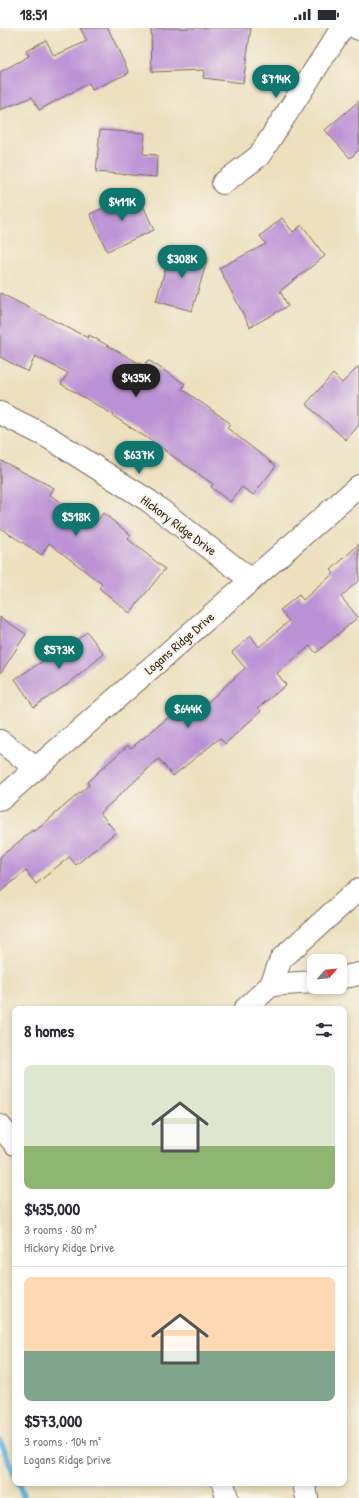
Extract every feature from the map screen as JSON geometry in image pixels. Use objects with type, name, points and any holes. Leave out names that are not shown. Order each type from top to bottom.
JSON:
[{"type":"street","points":[[223,183],[259,156],[342,28]]},
{"type":"street","name":"Hickory Ridge Drive","points":[[0,412],[48,438],[149,501],[252,580]]},
{"type":"street","name":"Logans Ridge Drive","points":[[0,800],[359,486]]},
{"type":"street","points":[[0,740],[36,768]]},
{"type":"street","points":[[248,1006],[271,985],[281,959],[359,889]]},
{"type":"street","points":[[347,977],[359,974]]},
{"type":"street","points":[[271,985],[307,982]]},
{"type":"street","points":[[0,1126],[12,1140]]},
{"type":"street","points":[[224,1486],[227,1498]]},
{"type":"street","points":[[305,1486],[307,1498]]},
{"type":"building","points":[[80,28],[108,28],[129,73],[92,90],[89,83],[39,110],[32,97],[0,110],[0,72],[29,56],[26,51],[46,40],[54,56],[87,41]]},
{"type":"building","points":[[151,28],[251,28],[243,83],[203,78],[204,70],[152,72]]},
{"type":"building","points":[[359,101],[359,150],[350,158],[325,130]]},
{"type":"building","points":[[100,130],[145,133],[143,154],[157,155],[156,177],[96,172]]},
{"type":"building","points":[[137,192],[154,230],[107,251],[90,214]]},
{"type":"building","points":[[282,218],[293,232],[302,225],[325,256],[280,291],[288,306],[250,327],[219,268],[266,244],[260,236]]},
{"type":"building","points":[[172,247],[208,257],[192,311],[156,301]]},
{"type":"building","points":[[0,293],[88,338],[89,335],[144,366],[148,360],[185,384],[182,389],[230,423],[227,428],[276,466],[253,495],[242,487],[230,502],[211,487],[213,484],[164,449],[113,416],[114,415],[61,384],[68,373],[35,356],[28,372],[0,357]]},
{"type":"building","points":[[359,366],[359,425],[346,440],[306,404],[333,374],[342,383]]},
{"type":"building","points":[[0,460],[54,488],[50,495],[95,524],[103,513],[131,535],[128,539],[165,569],[130,613],[99,588],[102,584],[49,543],[42,555],[0,528]]},
{"type":"building","points":[[359,544],[359,580],[341,597],[358,617],[316,653],[310,646],[277,673],[286,685],[258,708],[261,711],[225,744],[220,738],[173,776],[159,759],[100,813],[116,832],[76,865],[69,857],[36,884],[26,871],[0,892],[0,857],[33,830],[34,832],[89,785],[87,782],[128,745],[131,748],[180,708],[189,719],[245,668],[232,652],[251,636],[259,647],[289,621],[280,610],[299,595],[303,600],[334,573],[331,570]]},
{"type":"building","points":[[0,617],[26,634],[0,674]]},
{"type":"building","points":[[87,632],[104,654],[72,681],[34,707],[15,679],[54,654],[55,657]]},
{"type":"waterway","points":[[0,1440],[12,1469]]},
{"type":"waterway","points":[[19,1486],[24,1498]]}]
